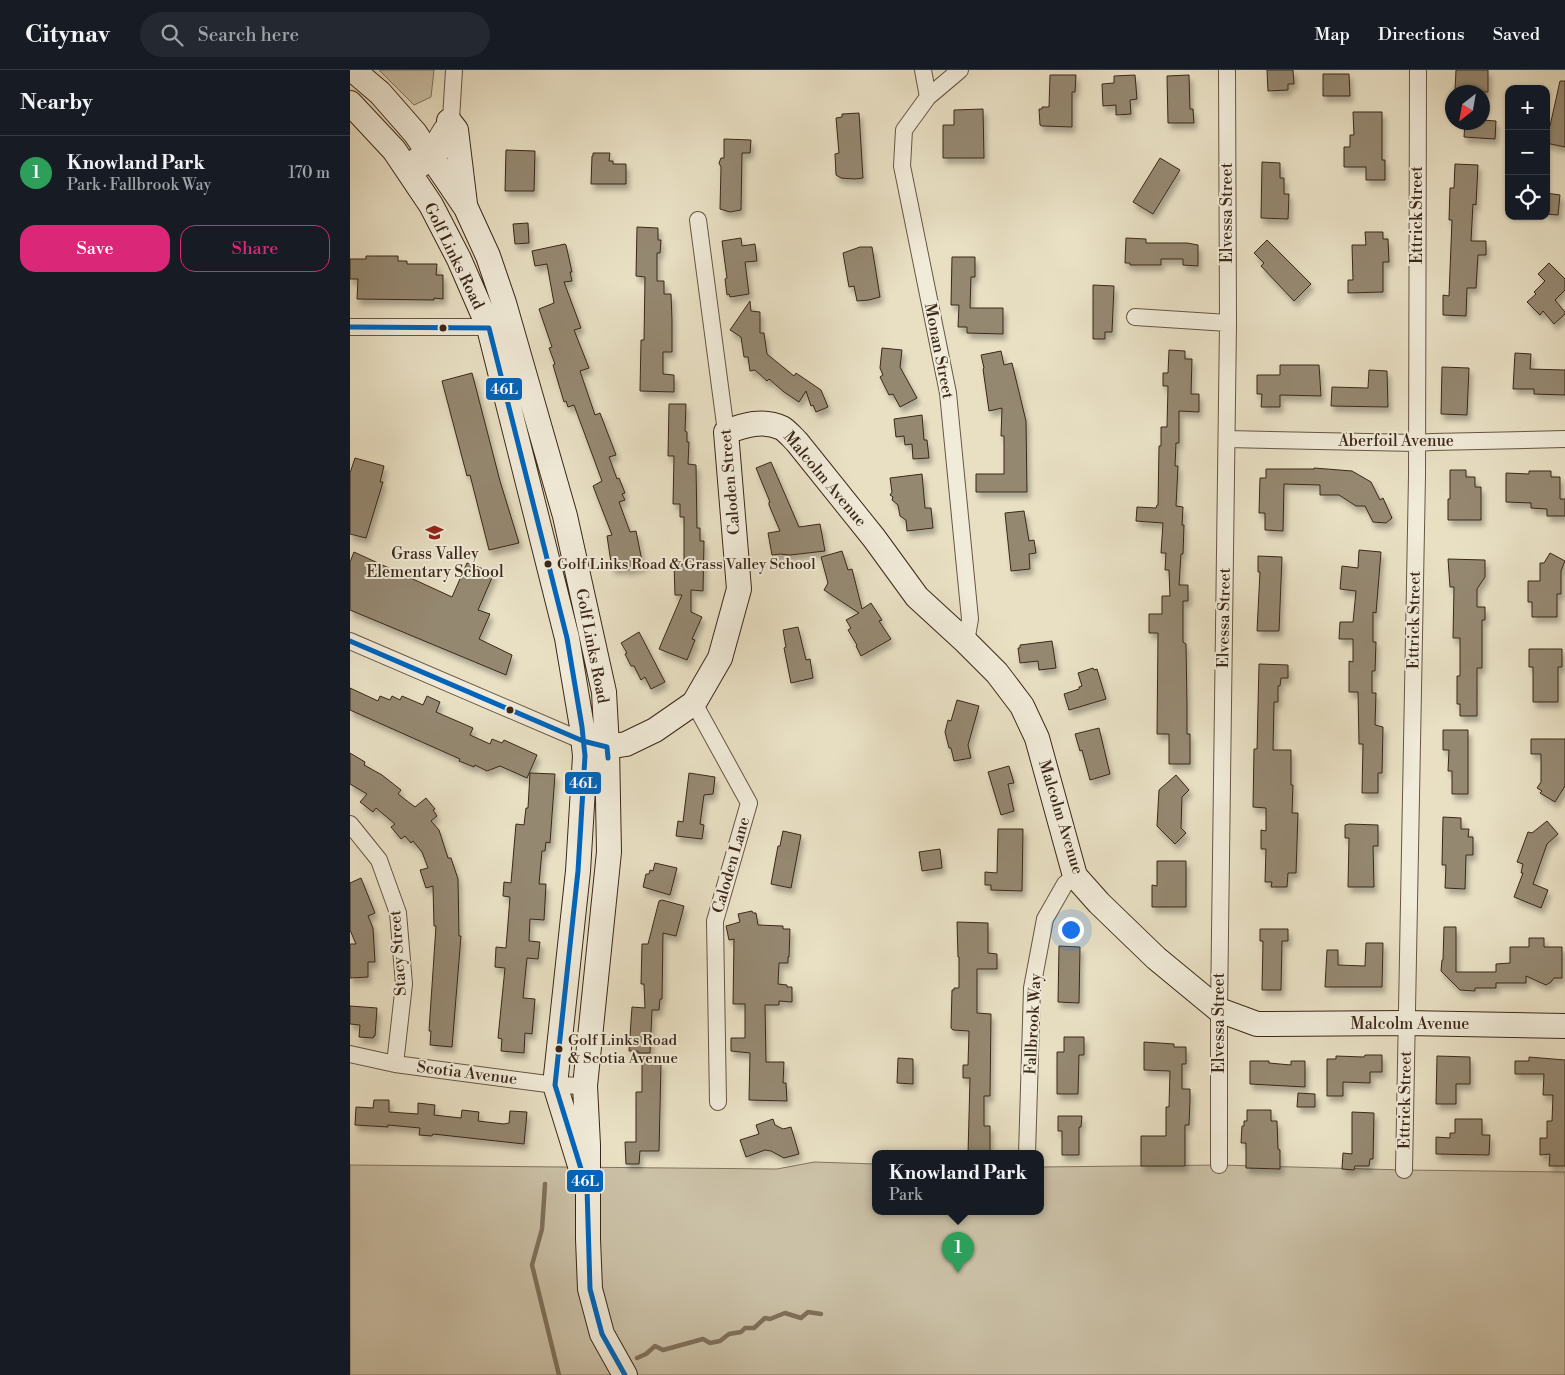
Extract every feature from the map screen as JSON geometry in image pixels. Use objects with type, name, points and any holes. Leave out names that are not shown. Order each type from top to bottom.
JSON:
[{"type":"main road","name":"Golf Links Road","points":[[353,70],[380,93],[415,133],[466,208],[488,256],[500,327],[567,638],[582,727],[584,762],[578,871],[555,1085],[587,1188]]},
{"type":"main road","name":"Golf Links Road","points":[[350,103],[394,150],[408,170],[431,205],[459,259],[500,327],[565,516],[604,692],[609,852],[584,1086],[588,1145],[587,1188],[590,1289],[602,1334],[625,1375]]},
{"type":"main road","points":[[449,121],[456,130],[466,208]]},
{"type":"main road","name":"Malcolm Avenue","points":[[726,432],[764,422],[782,428],[797,442],[834,487],[917,596],[997,673],[1022,706],[1037,738],[1076,876],[1100,903],[1156,958],[1219,1010],[1257,1024],[1406,1023],[1565,1026]]},
{"type":"main road","name":"Caloden Street","points":[[583,741],[607,747],[626,744],[655,730],[694,703],[720,658],[739,589],[726,432]]},
{"type":"street","points":[[408,170],[449,144],[451,129],[449,121],[451,119],[454,70]]},
{"type":"street","points":[[923,70],[928,98]]},
{"type":"street","name":"Monan Street","points":[[960,70],[928,98],[904,130],[902,166],[948,392],[970,619],[966,642]]},
{"type":"street","name":"Elvessa Street","points":[[1219,1165],[1219,1010],[1228,323],[1227,70]]},
{"type":"street","name":"Ettrick Street","points":[[1404,1170],[1417,486],[1418,70]]},
{"type":"street","name":"Caloden Street","points":[[698,220],[726,432]]},
{"type":"street","points":[[1135,317],[1228,323]]},
{"type":"street","points":[[350,327],[500,327]]},
{"type":"street","name":"Aberfoil Avenue","points":[[1227,439],[1416,444],[1565,439]]},
{"type":"street","points":[[350,641],[583,741]]},
{"type":"street","name":"Caloden Lane","points":[[694,703],[748,803],[715,921],[718,1102]]},
{"type":"street","name":"Stacy Street","points":[[350,824],[379,860],[398,913],[404,984],[395,1064]]},
{"type":"street","name":"Fallbrook Way","points":[[1027,1150],[1032,988],[1045,919],[1065,884],[1076,876]]},
{"type":"street","name":"Scotia Avenue","points":[[350,1054],[395,1064],[555,1085],[584,1086]]},
{"type":"shaded area","points":[[379,70],[434,70],[431,97],[414,105]]},
{"type":"shaded area","points":[[814,1162],[872,1164],[872,1215],[1044,1215],[1044,1167],[1219,1165],[1565,1172],[1565,1375],[350,1375],[350,1165],[777,1169]]},
{"type":"building","points":[[1267,70],[1293,70],[1294,84],[1288,84],[1288,90],[1268,91]]},
{"type":"building","points":[[1456,70],[1488,70],[1488,85],[1455,85]]},
{"type":"building","points":[[1323,74],[1349,74],[1350,96],[1323,96]]},
{"type":"building","points":[[1050,75],[1076,75],[1075,92],[1072,92],[1072,127],[1040,125],[1039,109],[1049,107]]},
{"type":"building","points":[[1135,75],[1137,99],[1130,100],[1131,114],[1116,115],[1116,105],[1103,106],[1102,84],[1114,83],[1114,76]]},
{"type":"building","points":[[1189,75],[1190,109],[1193,109],[1194,123],[1168,123],[1167,76]]},
{"type":"building","points":[[1560,81],[1565,81],[1565,147],[1550,144],[1550,126]]},
{"type":"building","points":[[983,109],[984,158],[943,158],[943,125],[954,125],[954,110]]},
{"type":"building","points":[[1353,112],[1382,112],[1382,160],[1385,160],[1385,180],[1366,180],[1366,167],[1344,167],[1344,147],[1350,147],[1350,135],[1354,135]]},
{"type":"building","points":[[859,113],[863,178],[841,178],[836,175],[835,154],[839,153],[836,118],[842,117],[842,114]]},
{"type":"building","points":[[1490,121],[1496,121],[1495,139],[1464,137],[1464,130],[1490,130]]},
{"type":"building","points":[[724,139],[751,140],[750,153],[742,153],[741,210],[730,212],[720,209],[721,167],[719,163],[721,158],[724,158]]},
{"type":"building","points":[[506,150],[535,151],[534,191],[505,191]]},
{"type":"building","points":[[593,153],[610,153],[609,161],[613,161],[613,164],[626,164],[626,184],[591,184]]},
{"type":"building","points":[[1160,158],[1180,170],[1153,214],[1133,202]]},
{"type":"building","points":[[1262,162],[1280,163],[1280,178],[1284,178],[1284,194],[1289,194],[1288,219],[1261,218]]},
{"type":"building","points":[[1455,164],[1478,165],[1476,205],[1473,204],[1471,241],[1486,241],[1486,255],[1478,255],[1476,288],[1467,288],[1466,316],[1443,315],[1443,295],[1449,296],[1452,220],[1449,220],[1450,188],[1454,188]]},
{"type":"building","points":[[1550,194],[1560,195],[1558,215],[1550,214]]},
{"type":"building","points":[[528,223],[529,243],[515,244],[513,224]]},
{"type":"building","points":[[637,227],[658,228],[658,240],[661,240],[660,253],[657,253],[657,281],[664,281],[664,294],[671,294],[672,320],[672,352],[663,352],[663,374],[674,375],[674,392],[640,391],[641,340],[644,340],[645,277],[636,276]]},
{"type":"building","points":[[1365,232],[1383,232],[1383,239],[1388,239],[1389,262],[1383,262],[1383,292],[1348,293],[1348,280],[1353,280],[1352,245],[1366,245]]},
{"type":"building","points":[[741,238],[742,246],[755,244],[757,261],[745,262],[749,294],[730,297],[729,294],[727,295],[725,279],[727,278],[722,241]]},
{"type":"building","points":[[1126,238],[1146,239],[1146,243],[1187,243],[1198,245],[1198,266],[1183,265],[1183,259],[1161,259],[1161,265],[1130,265],[1130,263],[1125,263]]},
{"type":"building","points":[[1267,240],[1311,284],[1294,301],[1261,266],[1264,263],[1254,253]]},
{"type":"building","points":[[565,244],[572,272],[570,272],[572,281],[564,282],[581,328],[574,330],[589,368],[580,371],[595,415],[600,413],[616,455],[609,457],[617,479],[619,478],[625,493],[622,494],[625,500],[619,502],[630,532],[636,531],[643,566],[626,570],[625,568],[612,569],[607,536],[612,535],[593,486],[602,481],[574,405],[568,407],[566,401],[564,402],[549,348],[552,347],[539,309],[554,303],[547,264],[535,266],[532,251]]},
{"type":"building","points":[[860,247],[872,247],[880,297],[857,301],[854,286],[849,287],[843,253]]},
{"type":"building","points":[[366,256],[398,256],[398,261],[407,261],[407,264],[437,264],[436,275],[443,275],[443,299],[357,299],[358,279],[350,279],[350,259],[366,259]]},
{"type":"building","points":[[952,257],[975,257],[975,277],[971,277],[970,308],[1003,308],[1003,334],[967,333],[967,327],[958,327],[959,305],[951,305]]},
{"type":"building","points":[[1549,263],[1565,279],[1565,290],[1555,300],[1565,314],[1554,324],[1543,311],[1540,315],[1527,302],[1536,294],[1534,292],[1545,281],[1538,274]]},
{"type":"building","points":[[1093,285],[1114,286],[1112,332],[1105,332],[1105,339],[1093,339]]},
{"type":"building","points":[[750,301],[751,311],[760,312],[760,333],[764,333],[767,354],[794,376],[796,373],[821,390],[828,407],[816,412],[813,405],[811,406],[806,391],[799,402],[769,379],[767,381],[755,370],[750,371],[748,357],[744,357],[741,337],[730,330]]},
{"type":"building","points":[[882,348],[902,350],[900,367],[917,398],[900,407],[893,394],[889,395],[880,377],[883,375],[880,368]]},
{"type":"building","points":[[1169,350],[1185,351],[1185,359],[1192,359],[1191,394],[1199,394],[1199,412],[1179,411],[1179,443],[1176,443],[1175,466],[1178,466],[1176,506],[1183,507],[1182,525],[1184,525],[1179,585],[1188,585],[1188,601],[1183,601],[1183,642],[1186,644],[1187,734],[1190,734],[1190,764],[1169,764],[1169,734],[1157,734],[1158,633],[1149,633],[1149,614],[1162,614],[1162,596],[1170,596],[1169,570],[1165,570],[1166,553],[1161,553],[1163,523],[1136,521],[1137,507],[1156,508],[1158,505],[1161,427],[1167,427],[1168,386],[1163,386],[1163,373],[1168,373]]},
{"type":"building","points":[[1001,351],[1004,365],[1012,363],[1026,421],[1027,492],[976,492],[976,474],[1004,474],[1004,436],[1001,436],[1002,408],[989,411],[981,355]]},
{"type":"building","points":[[1515,353],[1531,354],[1530,369],[1565,370],[1565,395],[1534,394],[1534,389],[1513,389]]},
{"type":"building","points":[[1280,365],[1319,365],[1321,396],[1280,395],[1280,407],[1261,407],[1262,394],[1257,394],[1257,375],[1280,375]]},
{"type":"building","points":[[1442,367],[1469,368],[1467,415],[1441,414]]},
{"type":"building","points":[[1369,370],[1387,371],[1388,407],[1331,406],[1332,387],[1368,388]]},
{"type":"building","points":[[472,373],[500,481],[519,543],[489,550],[470,475],[467,476],[442,381]]},
{"type":"building","points":[[669,404],[686,404],[685,431],[687,432],[687,442],[689,442],[688,464],[696,465],[697,528],[700,528],[700,541],[704,541],[703,591],[691,590],[691,612],[702,617],[692,639],[695,640],[687,660],[659,649],[682,595],[675,595],[674,564],[684,564],[684,517],[680,517],[680,504],[673,504],[674,456],[668,456]]},
{"type":"building","points":[[922,415],[924,440],[927,440],[929,458],[913,459],[912,444],[905,445],[904,436],[896,437],[894,419]]},
{"type":"building","points":[[355,458],[384,466],[380,482],[383,482],[366,538],[350,534],[350,473]]},
{"type":"building","points":[[771,462],[799,527],[820,524],[825,551],[772,555],[768,533],[780,531],[756,468]]},
{"type":"building","points":[[1314,468],[1352,471],[1371,482],[1380,500],[1383,498],[1392,518],[1386,523],[1373,522],[1365,506],[1356,506],[1339,495],[1320,495],[1320,485],[1284,484],[1283,531],[1265,530],[1265,513],[1259,513],[1260,478],[1266,478],[1266,469]]},
{"type":"building","points":[[1450,470],[1466,470],[1466,477],[1475,477],[1475,487],[1481,487],[1481,520],[1448,520]]},
{"type":"building","points":[[1529,471],[1551,471],[1551,477],[1560,477],[1560,499],[1565,499],[1565,516],[1547,516],[1547,509],[1531,508],[1531,503],[1506,502],[1506,473],[1529,474]]},
{"type":"building","points":[[922,474],[925,508],[931,508],[933,528],[907,531],[906,520],[900,516],[898,505],[892,500],[893,497],[890,495],[892,492],[890,478]]},
{"type":"building","points":[[1024,511],[1029,541],[1034,540],[1036,553],[1029,554],[1030,569],[1011,571],[1005,513]]},
{"type":"building","points":[[1359,550],[1381,552],[1376,613],[1373,612],[1373,642],[1376,642],[1375,671],[1372,671],[1372,693],[1376,693],[1375,725],[1383,727],[1382,773],[1378,773],[1378,793],[1362,793],[1363,744],[1359,744],[1358,692],[1349,692],[1349,661],[1353,662],[1353,639],[1339,639],[1340,622],[1353,622],[1356,591],[1340,589],[1342,566],[1358,568]]},
{"type":"building","points":[[842,551],[848,570],[852,569],[862,609],[871,603],[882,620],[879,621],[891,639],[861,656],[848,630],[851,628],[846,620],[859,613],[824,590],[828,583],[821,557]]},
{"type":"building","points":[[354,552],[452,597],[467,563],[494,573],[478,610],[490,614],[479,639],[512,655],[506,675],[350,610],[350,562]]},
{"type":"building","points":[[1550,553],[1565,561],[1561,571],[1561,594],[1557,594],[1557,617],[1532,617],[1532,602],[1528,602],[1528,581],[1540,581],[1540,563],[1544,563]]},
{"type":"building","points":[[1258,556],[1282,557],[1279,631],[1257,631],[1260,572],[1258,572]]},
{"type":"building","points":[[1448,559],[1485,560],[1485,577],[1477,589],[1477,607],[1485,607],[1485,620],[1482,620],[1482,668],[1477,668],[1477,716],[1460,716],[1460,704],[1457,704],[1457,676],[1460,676],[1460,638],[1453,638],[1454,587],[1450,587]]},
{"type":"building","points":[[798,627],[806,660],[810,659],[813,678],[791,683],[784,648],[786,647],[783,630]]},
{"type":"building","points":[[639,632],[665,682],[651,689],[645,677],[641,680],[634,666],[631,666],[625,654],[627,653],[621,643]]},
{"type":"building","points":[[1052,641],[1056,668],[1039,670],[1038,661],[1020,663],[1018,648],[1020,648],[1020,645]]},
{"type":"building","points":[[1529,649],[1562,649],[1562,667],[1558,667],[1558,702],[1533,702],[1533,667],[1529,667]]},
{"type":"building","points":[[1259,664],[1288,665],[1288,678],[1281,678],[1280,686],[1278,686],[1278,702],[1274,702],[1273,750],[1291,750],[1292,813],[1298,813],[1296,873],[1288,873],[1287,887],[1271,887],[1272,882],[1265,882],[1266,849],[1261,849],[1261,830],[1266,831],[1266,808],[1253,807],[1254,749],[1257,749]]},
{"type":"building","points":[[1093,668],[1094,670],[1097,669],[1106,699],[1069,710],[1064,694],[1079,689],[1082,686],[1078,673]]},
{"type":"building","points":[[350,688],[378,701],[380,696],[390,700],[392,696],[400,700],[402,696],[423,705],[427,696],[440,702],[436,712],[473,728],[470,735],[490,744],[492,739],[502,743],[504,740],[537,755],[527,778],[500,766],[487,771],[475,765],[474,767],[350,710]]},
{"type":"building","points":[[957,700],[979,706],[968,745],[971,758],[954,761],[945,732],[948,720],[951,721]]},
{"type":"building","points":[[1099,728],[1110,774],[1090,780],[1082,750],[1080,751],[1075,734]]},
{"type":"building","points":[[1443,730],[1468,730],[1468,794],[1452,794],[1452,771],[1448,771],[1449,750],[1443,750]]},
{"type":"building","points":[[1531,739],[1565,739],[1565,786],[1555,802],[1540,793],[1542,791],[1537,788],[1541,782],[1541,754],[1531,754]]},
{"type":"building","points":[[350,753],[365,762],[364,765],[382,775],[401,790],[398,794],[415,807],[426,798],[435,809],[433,810],[437,816],[431,821],[439,830],[448,858],[451,858],[458,879],[459,936],[461,936],[452,1047],[430,1045],[431,1031],[429,1031],[436,926],[434,926],[433,886],[426,888],[420,870],[428,868],[422,852],[413,841],[411,843],[405,836],[401,839],[391,827],[395,824],[376,808],[373,812],[360,802],[367,794],[350,784]]},
{"type":"building","points":[[1009,766],[1014,783],[1008,784],[1014,811],[1001,815],[988,772]]},
{"type":"building","points":[[530,773],[555,774],[550,843],[546,842],[545,851],[542,851],[539,884],[546,884],[544,920],[530,919],[529,941],[540,942],[538,959],[527,958],[523,998],[535,999],[532,1034],[525,1033],[524,1053],[501,1051],[502,1039],[498,1038],[505,968],[495,967],[496,947],[506,948],[510,897],[503,896],[504,882],[511,883],[516,824],[524,825],[526,808],[528,808]]},
{"type":"building","points":[[689,773],[715,777],[713,794],[704,795],[700,824],[704,825],[702,839],[676,836],[678,821],[683,822]]},
{"type":"building","points":[[1176,775],[1189,790],[1182,797],[1181,828],[1186,833],[1175,844],[1157,826],[1159,790]]},
{"type":"building","points":[[1443,817],[1461,818],[1461,829],[1469,829],[1468,837],[1473,837],[1473,855],[1466,855],[1465,889],[1445,888],[1446,865],[1442,865]]},
{"type":"building","points":[[1547,821],[1558,834],[1547,844],[1533,884],[1548,890],[1541,908],[1514,897],[1523,873],[1521,873],[1523,864],[1517,862],[1528,832],[1532,833]]},
{"type":"building","points":[[1345,825],[1378,825],[1378,846],[1373,846],[1374,887],[1348,887],[1349,838],[1345,838]]},
{"type":"building","points":[[998,829],[1023,829],[1022,891],[991,890],[991,885],[985,885],[985,872],[997,873]]},
{"type":"building","points":[[783,831],[801,835],[791,888],[771,884],[778,846],[780,846]]},
{"type":"building","points":[[940,849],[942,868],[922,871],[919,852]]},
{"type":"building","points":[[1157,861],[1186,861],[1186,907],[1152,907],[1152,885],[1157,886]]},
{"type":"building","points":[[655,863],[677,868],[670,895],[643,887],[646,874],[649,874],[650,870],[653,871]]},
{"type":"building","points":[[361,878],[375,913],[368,916],[373,928],[375,962],[368,962],[368,977],[350,978],[350,944],[356,944],[350,930],[350,883]]},
{"type":"building","points":[[662,900],[684,906],[676,936],[663,933],[662,999],[660,999],[659,1010],[652,1010],[650,1053],[638,1053],[638,1051],[629,1051],[632,1007],[645,1008],[644,984],[641,984],[642,944],[648,944],[659,901]]},
{"type":"building","points":[[752,911],[756,913],[758,925],[783,926],[783,929],[790,929],[788,963],[779,963],[778,984],[792,987],[792,1002],[779,1001],[779,1005],[765,1005],[766,1062],[784,1062],[783,1083],[786,1083],[787,1101],[749,1100],[750,1053],[731,1051],[731,1038],[745,1038],[745,1004],[733,1004],[734,939],[729,940],[726,926],[740,922],[738,914]]},
{"type":"building","points":[[957,922],[988,923],[988,953],[997,954],[997,969],[977,969],[977,1013],[991,1014],[990,1096],[984,1096],[984,1126],[990,1126],[990,1150],[968,1150],[970,1078],[963,1078],[963,1065],[968,1065],[969,1031],[953,1030],[951,1028],[952,990],[959,988]]},
{"type":"building","points":[[1444,927],[1456,927],[1456,972],[1496,972],[1496,964],[1510,963],[1510,947],[1529,947],[1529,938],[1544,938],[1544,947],[1562,947],[1562,978],[1554,978],[1546,985],[1526,976],[1526,983],[1496,983],[1496,988],[1475,988],[1475,991],[1460,990],[1441,971]]},
{"type":"building","points":[[1260,929],[1288,929],[1288,941],[1282,941],[1281,990],[1262,990],[1263,941],[1260,941]]},
{"type":"building","points":[[1366,943],[1383,943],[1382,987],[1325,987],[1327,950],[1338,950],[1338,965],[1365,966]]},
{"type":"building","points":[[1059,946],[1080,947],[1079,1003],[1058,1002]]},
{"type":"building","points":[[350,1006],[377,1008],[375,1036],[373,1038],[359,1037],[360,1025],[350,1024]]},
{"type":"building","points":[[1064,1037],[1084,1037],[1084,1055],[1079,1055],[1078,1094],[1057,1094],[1057,1052],[1064,1052]]},
{"type":"building","points":[[1144,1042],[1174,1044],[1174,1047],[1186,1047],[1186,1064],[1182,1064],[1182,1089],[1190,1089],[1190,1100],[1189,1125],[1185,1125],[1185,1166],[1141,1166],[1141,1136],[1166,1136],[1166,1107],[1169,1107],[1170,1071],[1144,1070]]},
{"type":"building","points":[[1365,1055],[1382,1055],[1382,1072],[1370,1072],[1370,1083],[1343,1082],[1343,1096],[1327,1096],[1327,1059],[1336,1059],[1336,1056],[1364,1057]]},
{"type":"building","points":[[1437,1056],[1470,1057],[1470,1084],[1456,1084],[1456,1104],[1436,1104]]},
{"type":"building","points":[[1529,1057],[1565,1060],[1565,1166],[1549,1166],[1550,1154],[1540,1155],[1540,1138],[1547,1138],[1547,1121],[1552,1121],[1553,1095],[1543,1095],[1544,1074],[1515,1074],[1515,1061],[1529,1061]]},
{"type":"building","points":[[898,1058],[913,1059],[913,1084],[897,1083]]},
{"type":"building","points":[[1250,1061],[1269,1061],[1269,1063],[1291,1065],[1291,1061],[1305,1061],[1305,1087],[1250,1084]]},
{"type":"building","points":[[642,1062],[661,1063],[659,1151],[640,1151],[639,1164],[626,1164],[625,1142],[636,1142],[636,1092],[642,1092]]},
{"type":"building","points":[[1298,1093],[1315,1094],[1315,1107],[1297,1107]]},
{"type":"building","points":[[374,1100],[389,1100],[389,1112],[418,1114],[418,1103],[435,1105],[434,1115],[461,1118],[462,1110],[479,1112],[478,1121],[504,1124],[509,1123],[510,1111],[527,1112],[524,1144],[433,1134],[432,1136],[419,1135],[420,1128],[388,1125],[388,1127],[355,1125],[356,1107],[373,1108]]},
{"type":"building","points":[[1247,1110],[1271,1110],[1271,1121],[1277,1121],[1280,1169],[1246,1168],[1246,1143],[1241,1143],[1242,1126],[1244,1126],[1244,1121],[1247,1121]]},
{"type":"building","points":[[1352,1112],[1374,1113],[1373,1159],[1370,1159],[1369,1166],[1355,1166],[1354,1170],[1342,1169],[1343,1153],[1352,1154]]},
{"type":"building","points":[[1058,1116],[1082,1116],[1081,1127],[1079,1127],[1079,1155],[1062,1155],[1062,1131],[1058,1131]]},
{"type":"building","points":[[773,1119],[775,1125],[783,1129],[791,1127],[799,1154],[784,1158],[765,1150],[746,1157],[740,1140],[759,1134],[756,1125]]},
{"type":"building","points":[[1455,1119],[1482,1119],[1482,1135],[1490,1135],[1489,1155],[1436,1154],[1436,1137],[1450,1138],[1450,1133],[1455,1133]]},
{"type":"waterway","points":[[545,1184],[542,1229],[532,1265],[559,1375]]},
{"type":"waterway","points":[[637,1358],[646,1354],[655,1346],[663,1350],[703,1339],[710,1343],[720,1341],[729,1334],[741,1332],[745,1328],[754,1328],[765,1318],[770,1319],[785,1313],[801,1318],[808,1312],[821,1314]]},
{"type":"transit line","name":"46L","points":[[350,327],[489,328],[567,638],[582,727],[585,756],[578,871],[555,1085],[587,1188],[590,1289],[602,1334],[625,1375]]},
{"type":"transit line","name":"46L","points":[[350,641],[583,741],[607,747],[608,758]]},
{"type":"place","name":"Grass Valley Elementary School","points":[[435,532]]},
{"type":"place","name":"Golf Links Road & Grass Valley School","points":[[548,564]]},
{"type":"place","name":"Golf Links Road & Scotia Avenue","points":[[559,1049]]},
{"type":"place","name":"Knowland Park","points":[[958,1273]]}]
